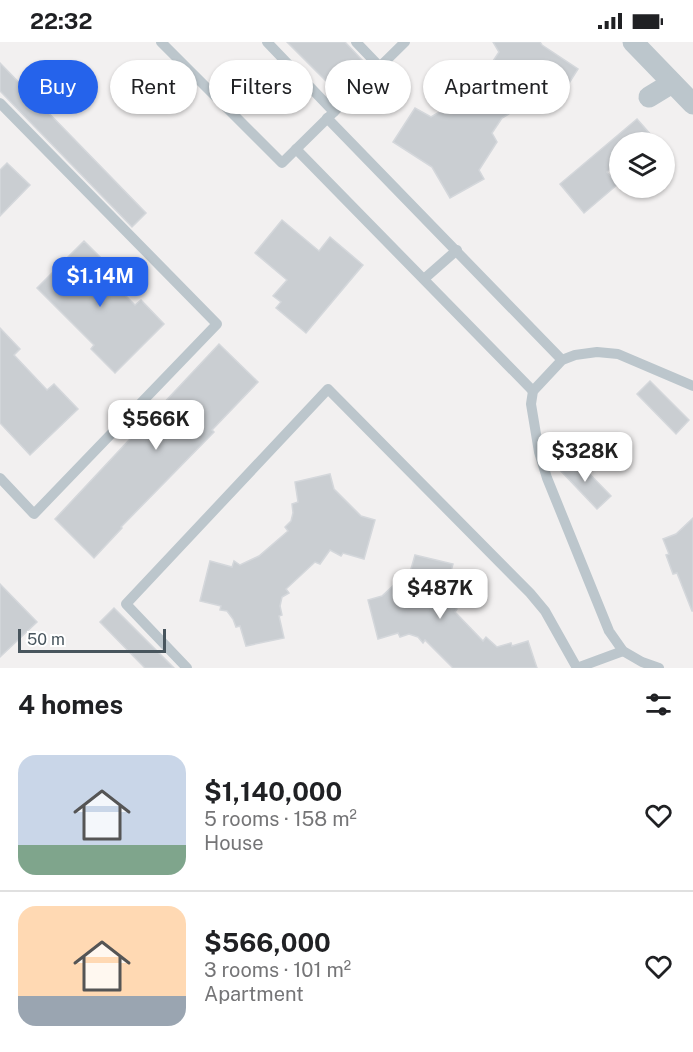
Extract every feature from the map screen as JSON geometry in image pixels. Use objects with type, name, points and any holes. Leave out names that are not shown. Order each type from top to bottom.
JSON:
[{"type":"street","points":[[633,42],[693,104]]},
{"type":"street","points":[[649,97],[672,83]]},
{"type":"lane","points":[[161,42],[282,163],[331,115]]},
{"type":"lane","points":[[267,42],[331,115],[562,360]]},
{"type":"lane","points":[[356,42],[373,60]]},
{"type":"lane","points":[[386,60],[405,42]]},
{"type":"lane","points":[[0,103],[217,324],[34,514],[0,478]]},
{"type":"lane","points":[[296,149],[533,391]]},
{"type":"lane","points":[[424,279],[457,250]]},
{"type":"lane","points":[[659,668],[642,662],[623,651],[609,631],[547,478],[533,425],[531,404],[533,391],[562,360],[575,355],[597,352],[618,354],[693,386]]},
{"type":"lane","points":[[187,668],[126,604],[328,388],[530,593],[545,611],[577,668],[623,651]]},
{"type":"building","points":[[287,42],[345,42],[362,60],[325,60],[325,80],[313,68],[313,60],[305,60]]},
{"type":"building","points":[[493,42],[540,42],[564,60],[494,60],[499,52]]},
{"type":"building","points":[[0,63],[18,81],[18,110],[0,91]]},
{"type":"building","points":[[570,64],[578,69],[570,82]]},
{"type":"building","points":[[415,108],[431,117],[436,114],[509,114],[502,118],[492,133],[497,142],[479,170],[484,179],[450,198],[432,167],[393,142]]},
{"type":"building","points":[[22,114],[50,114],[146,213],[132,227]]},
{"type":"building","points":[[637,119],[648,132],[622,132]]},
{"type":"building","points":[[609,143],[609,170],[607,172],[609,192],[584,213],[560,184]]},
{"type":"building","points":[[7,163],[30,185],[0,216],[0,170]]},
{"type":"building","points":[[282,220],[319,251],[330,237],[363,265],[306,333],[276,308],[281,302],[273,296],[287,280],[255,253]]},
{"type":"building","points":[[84,241],[108,265],[101,271],[135,305],[141,300],[164,324],[115,373],[91,349],[94,345],[37,288]]},
{"type":"building","points":[[0,328],[20,349],[14,355],[47,390],[54,384],[78,409],[30,455],[0,423]]},
{"type":"building","points":[[219,344],[258,382],[212,430],[214,432],[121,527],[94,558],[55,519]]},
{"type":"building","points":[[650,381],[689,420],[676,434],[637,394]]},
{"type":"building","points":[[572,456],[611,496],[597,509],[559,469]]},
{"type":"building","points":[[330,474],[334,489],[361,516],[375,520],[364,559],[343,553],[341,556],[330,550],[320,564],[315,562],[286,589],[289,593],[282,597],[280,606],[282,615],[279,616],[284,638],[246,646],[240,626],[236,627],[227,611],[220,610],[221,606],[200,601],[210,561],[232,567],[234,561],[240,565],[259,556],[288,531],[285,527],[291,521],[292,504],[298,502],[295,482]]},
{"type":"building","points":[[693,518],[692,611],[677,573],[673,574],[663,539],[676,534]]},
{"type":"building","points":[[415,555],[453,564],[447,585],[451,586],[449,592],[453,605],[457,609],[455,612],[483,641],[486,637],[497,647],[511,643],[512,646],[528,641],[537,668],[453,668],[425,640],[423,643],[418,637],[409,634],[400,637],[398,633],[378,639],[368,600],[382,596],[411,569]]},
{"type":"building","points":[[0,584],[37,622],[0,657]]},
{"type":"building","points":[[114,608],[174,668],[145,668],[100,622]]}]
